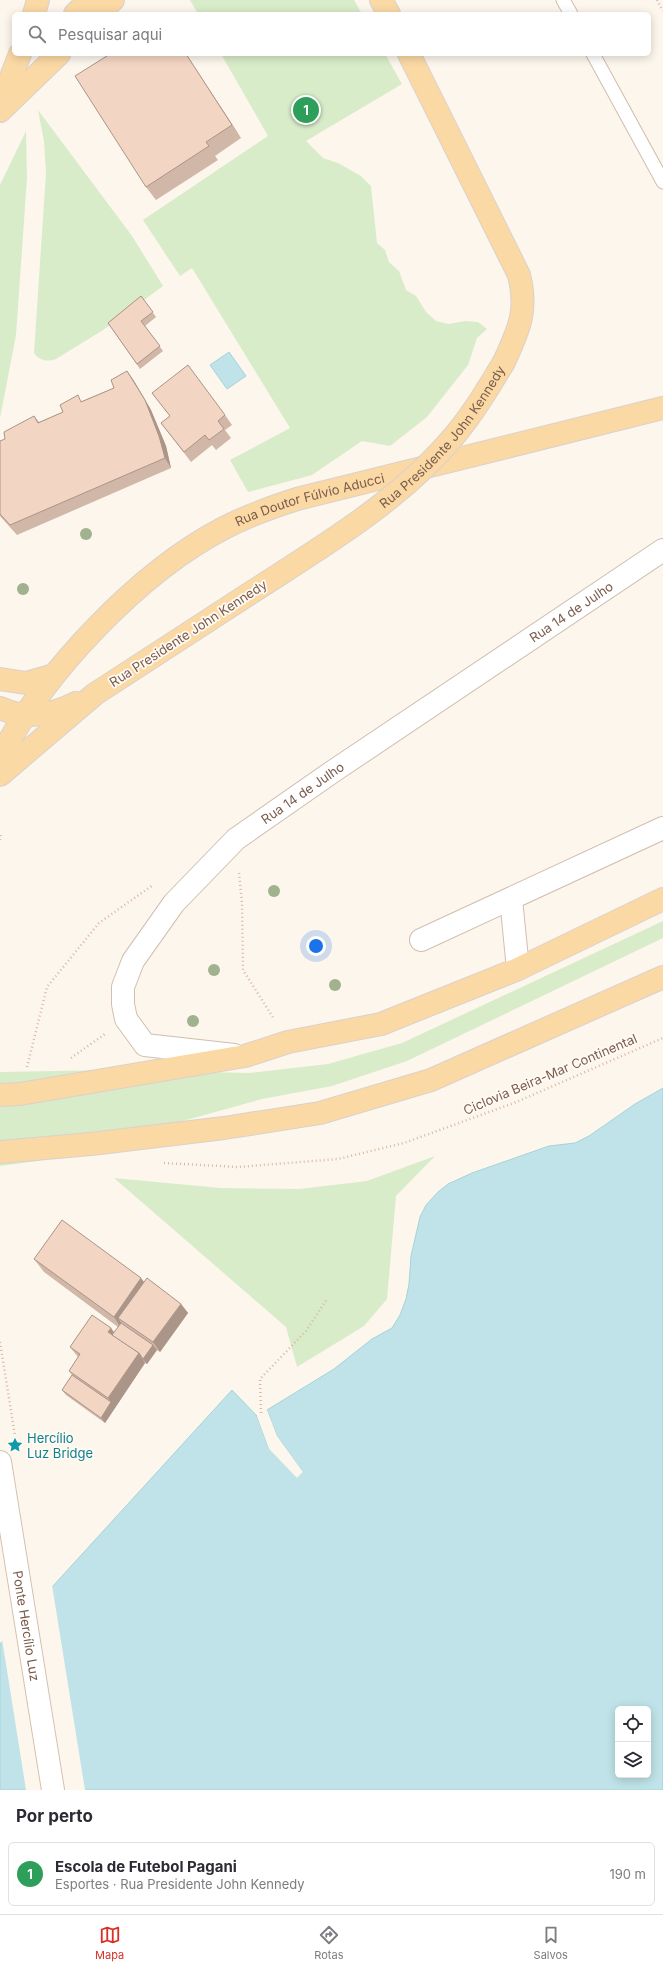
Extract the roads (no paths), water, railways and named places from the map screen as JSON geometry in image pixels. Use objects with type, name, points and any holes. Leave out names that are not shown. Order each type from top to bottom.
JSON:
[{"type":"main road","points":[[35,12],[38,0]]},
{"type":"main road","points":[[77,12],[89,0]]},
{"type":"main road","points":[[101,12],[113,0]]},
{"type":"main road","points":[[381,0],[387,12]]},
{"type":"main road","points":[[0,105],[19,56]]},
{"type":"main road","points":[[9,80],[34,56]]},
{"type":"main road","points":[[0,111],[57,56]]},
{"type":"main road","name":"Rua Presidente John Kennedy","points":[[0,708],[23,716],[43,715],[66,708],[95,694],[333,540],[380,506],[418,474],[455,435],[485,394],[504,362],[517,334],[523,311],[523,292],[519,275],[410,56]]},
{"type":"main road","name":"Rua Doutor Fúlvio Aducci","points":[[0,758],[23,716],[54,675],[101,624],[133,593],[177,557],[223,528],[264,510],[297,499],[663,408]]},
{"type":"main road","points":[[0,679],[26,682],[54,675]]},
{"type":"main road","name":"Rua Presidente John Kennedy","points":[[0,775],[95,694]]},
{"type":"main road","points":[[10,1095],[245,1056],[288,1042],[381,1024],[518,969],[663,899]]},
{"type":"main road","points":[[0,1152],[92,1144],[224,1128],[320,1113],[431,1080],[663,977]]},
{"type":"street","name":"Rua 14 de Julho","points":[[245,1056],[144,1045],[126,1019],[123,1004],[123,987],[133,961],[174,903],[236,839],[335,770],[663,550]]},
{"type":"street","points":[[421,940],[663,828]]},
{"type":"street","points":[[511,899],[518,969]]},
{"type":"street","name":"Ponte Hercílio Luz","points":[[0,1462],[53,1790]]},
{"type":"lane","points":[[563,0],[570,12]]},
{"type":"lane","points":[[594,56],[663,182]]},
{"type":"water","points":[[229,352],[246,376],[227,389],[210,365]]},
{"type":"water","points":[[663,1088],[663,1790],[0,1790],[0,1644],[232,1390],[257,1416],[269,1449],[298,1477],[303,1472],[277,1436],[267,1410],[334,1369],[372,1339],[392,1328],[400,1315],[406,1299],[409,1284],[411,1256],[420,1217],[426,1205],[448,1184],[472,1173],[549,1146],[575,1143],[589,1136],[635,1104]]},
{"type":"place","name":"Escola de Futebol Pagani","points":[[306,110]]},
{"type":"place","name":"Hercílio Luz Bridge","points":[[15,1445]]}]
